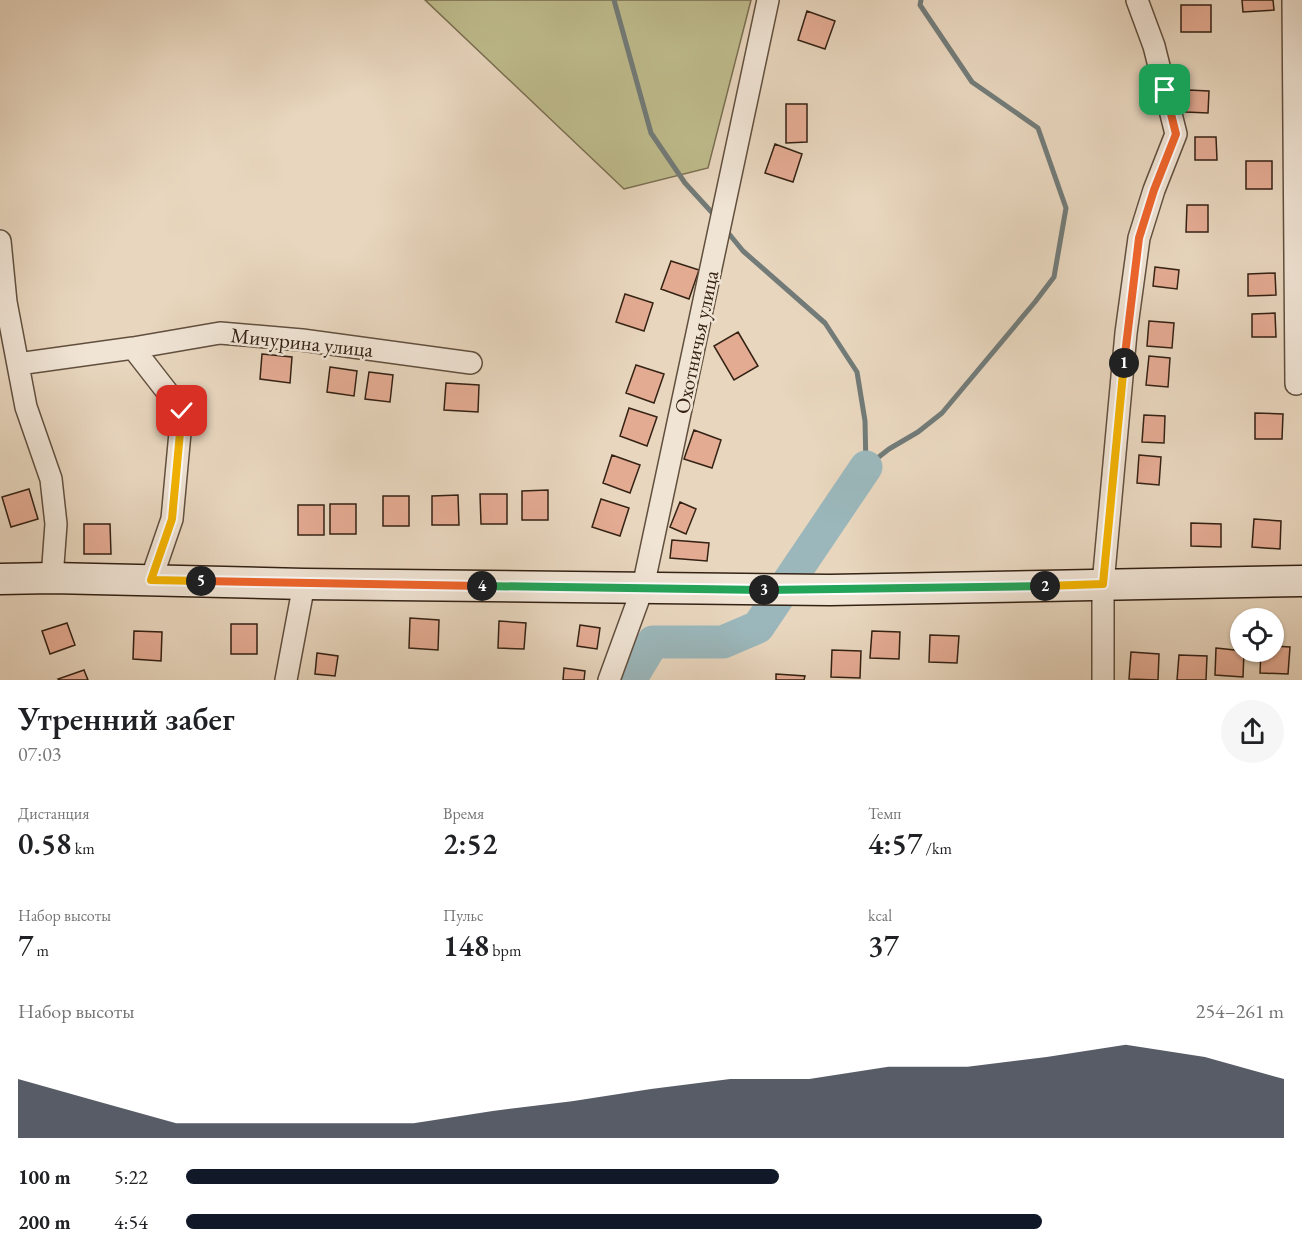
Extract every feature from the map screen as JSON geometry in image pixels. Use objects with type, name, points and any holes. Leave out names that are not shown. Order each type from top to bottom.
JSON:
[{"type":"street","name":"Охотничья улица","points":[[609,680],[643,587],[768,0]]},
{"type":"street","points":[[1103,680],[1103,584],[1126,333],[1139,238],[1154,190],[1176,134],[1154,46],[1137,0]]},
{"type":"street","points":[[1293,0],[1296,384]]},
{"type":"street","points":[[0,241],[6,302],[26,407],[51,479],[56,524],[52,578]]},
{"type":"street","name":"Мичурина улица","points":[[18,364],[220,333],[302,340],[471,363]]},
{"type":"street","points":[[133,348],[182,411],[172,519],[151,580]]},
{"type":"street","points":[[0,579],[747,590],[1302,581]]},
{"type":"street","points":[[286,680],[304,584]]},
{"type":"shaded area","points":[[425,0],[751,0],[708,168],[624,189]]},
{"type":"building","points":[[1242,0],[1273,0],[1274,10],[1243,12]]},
{"type":"building","points":[[1181,5],[1211,5],[1211,32],[1181,32]]},
{"type":"building","points":[[807,11],[835,21],[825,49],[798,40]]},
{"type":"building","points":[[1188,90],[1209,91],[1208,113],[1186,112]]},
{"type":"building","points":[[786,104],[807,104],[807,142],[786,143]]},
{"type":"building","points":[[1195,137],[1216,137],[1217,160],[1195,160]]},
{"type":"building","points":[[775,144],[802,154],[793,182],[765,173]]},
{"type":"building","points":[[1246,161],[1272,161],[1272,189],[1246,189]]},
{"type":"building","points":[[1187,205],[1208,205],[1208,232],[1186,232]]},
{"type":"building","points":[[671,261],[699,270],[689,299],[661,289]]},
{"type":"building","points":[[1155,267],[1179,270],[1177,289],[1153,286]]},
{"type":"building","points":[[1275,273],[1276,295],[1248,296],[1248,274]]},
{"type":"building","points":[[625,294],[653,303],[644,331],[616,322]]},
{"type":"building","points":[[1275,313],[1276,337],[1252,337],[1252,314]]},
{"type":"building","points":[[1149,321],[1174,323],[1172,348],[1147,346]]},
{"type":"building","points":[[738,332],[758,366],[734,380],[714,346]]},
{"type":"building","points":[[262,354],[292,357],[290,383],[260,379]]},
{"type":"building","points":[[1149,356],[1170,358],[1168,387],[1146,385]]},
{"type":"building","points":[[636,365],[664,374],[654,403],[626,393]]},
{"type":"building","points":[[330,367],[357,371],[354,396],[327,392]]},
{"type":"building","points":[[369,372],[393,375],[390,402],[365,399]]},
{"type":"building","points":[[446,383],[479,385],[478,412],[444,410]]},
{"type":"building","points":[[629,408],[657,417],[647,446],[620,436]]},
{"type":"building","points":[[1255,413],[1283,414],[1282,439],[1255,439]]},
{"type":"building","points":[[1144,415],[1165,416],[1164,443],[1142,442]]},
{"type":"building","points":[[694,430],[721,440],[712,468],[684,459]]},
{"type":"building","points":[[612,455],[640,465],[630,493],[603,483]]},
{"type":"building","points":[[1139,455],[1161,457],[1159,485],[1137,483]]},
{"type":"building","points":[[29,489],[38,519],[11,527],[2,497]]},
{"type":"building","points":[[548,490],[548,520],[522,520],[522,491]]},
{"type":"building","points":[[480,494],[507,494],[507,524],[481,524]]},
{"type":"building","points":[[458,495],[459,525],[432,525],[432,496]]},
{"type":"building","points":[[383,496],[409,496],[409,526],[383,526]]},
{"type":"building","points":[[601,499],[629,508],[620,536],[592,527]]},
{"type":"building","points":[[680,502],[696,509],[686,534],[670,527]]},
{"type":"building","points":[[330,504],[356,504],[356,534],[330,534]]},
{"type":"building","points":[[298,505],[324,505],[324,535],[298,535]]},
{"type":"building","points":[[1254,519],[1281,521],[1280,549],[1252,547]]},
{"type":"building","points":[[1191,523],[1221,524],[1221,547],[1191,546]]},
{"type":"building","points":[[84,524],[110,524],[111,554],[84,554]]},
{"type":"building","points":[[672,540],[709,543],[707,561],[670,558]]},
{"type":"building","points":[[410,618],[439,620],[438,650],[409,648]]},
{"type":"building","points":[[499,621],[526,623],[524,649],[498,648]]},
{"type":"building","points":[[67,623],[75,645],[50,654],[42,631]]},
{"type":"building","points":[[231,624],[257,624],[257,654],[231,654]]},
{"type":"building","points":[[580,625],[600,628],[597,649],[577,646]]},
{"type":"building","points":[[134,631],[162,632],[161,661],[133,659]]},
{"type":"building","points":[[872,631],[900,632],[899,659],[870,658]]},
{"type":"building","points":[[930,635],[959,636],[957,663],[929,662]]},
{"type":"building","points":[[1284,647],[1290,647],[1288,674],[1260,673],[1260,662],[1284,662]]},
{"type":"building","points":[[1216,648],[1230,650],[1230,662],[1244,662],[1243,677],[1215,675]]},
{"type":"building","points":[[832,650],[861,651],[860,678],[831,677]]},
{"type":"building","points":[[1131,652],[1159,654],[1158,680],[1129,679]]},
{"type":"building","points":[[317,653],[338,656],[335,676],[315,674]]},
{"type":"building","points":[[1179,655],[1207,656],[1206,680],[1177,680]]},
{"type":"building","points":[[564,668],[585,671],[584,680],[563,680]]},
{"type":"building","points":[[84,670],[88,680],[58,679]]},
{"type":"building","points":[[776,674],[805,676],[804,680],[776,680]]},
{"type":"waterway","points":[[614,0],[651,133],[685,183],[716,217]]},
{"type":"waterway","points":[[866,467],[942,413],[1035,302],[1054,277],[1066,208],[1038,128],[972,82],[920,5],[921,0]]},
{"type":"waterway","points":[[725,229],[743,251],[825,323],[857,372],[865,421],[866,467]]},
{"type":"waterway","points":[[630,680],[653,642],[723,642],[758,627],[866,467]]},
{"type":"route","points":[[182,411],[172,519],[151,580],[747,590],[1103,584],[1126,333],[1139,238],[1154,190],[1176,134],[1165,90]]}]
